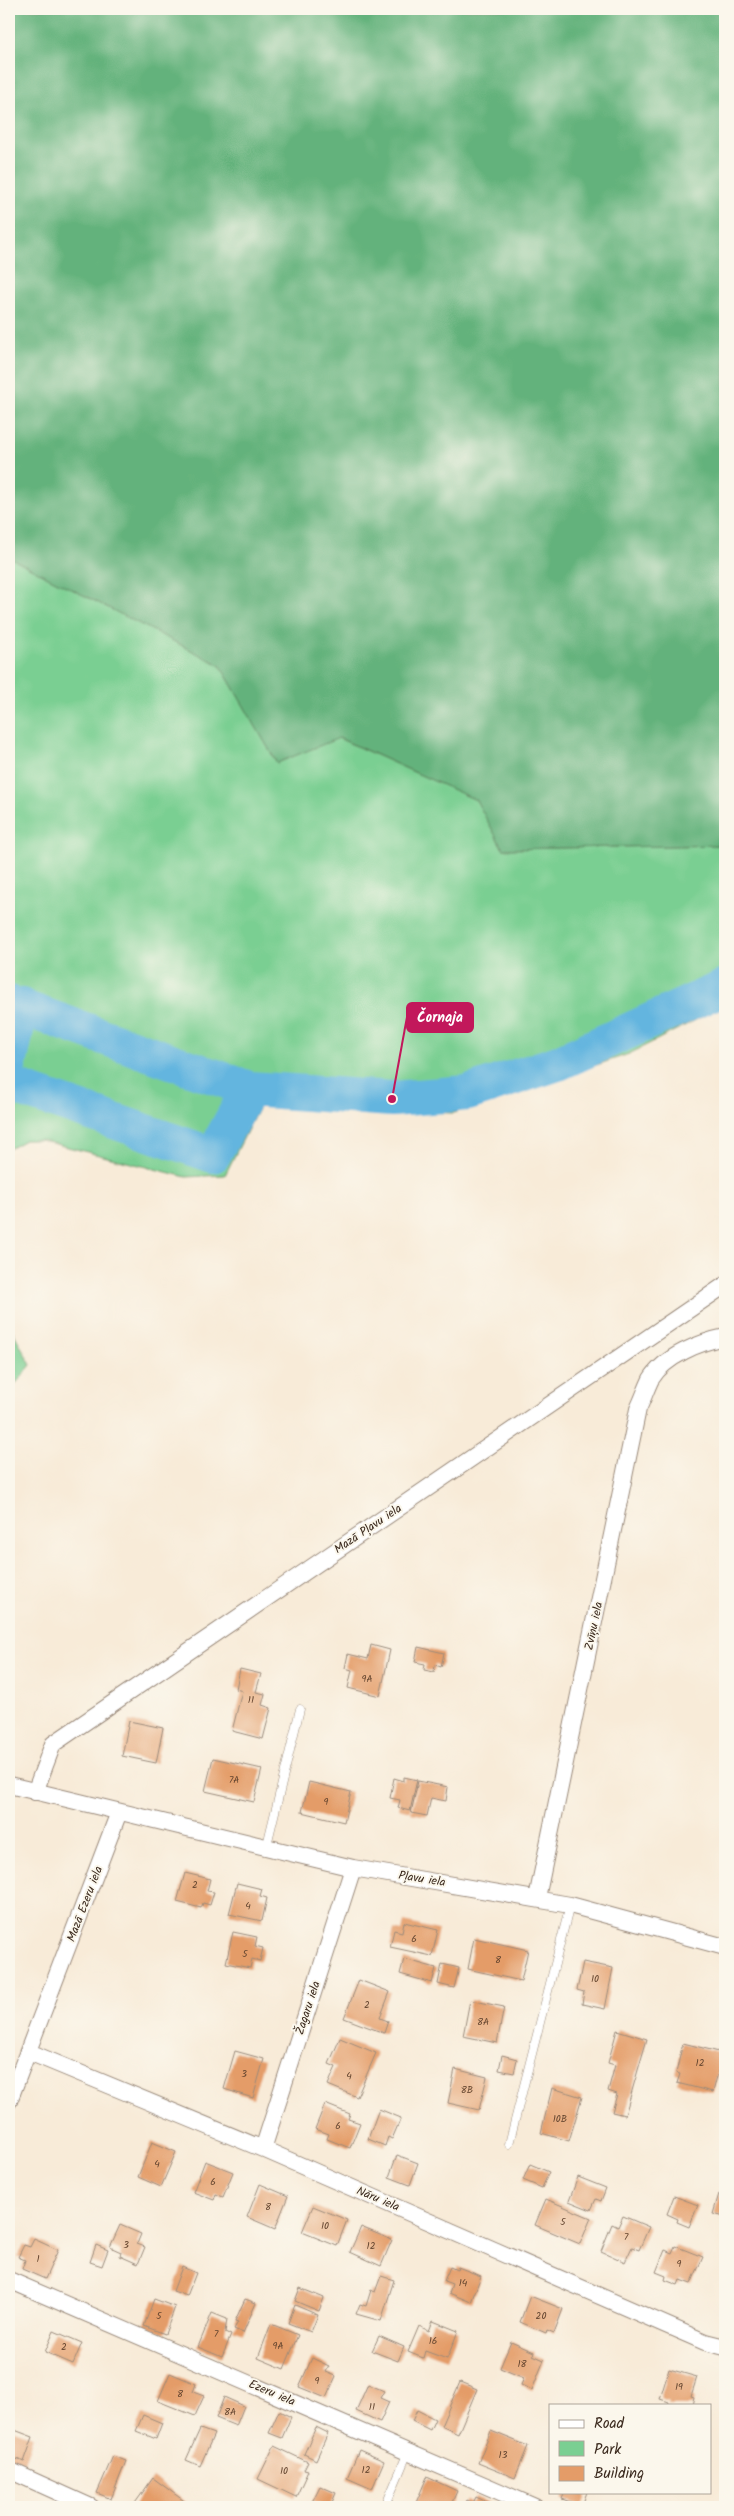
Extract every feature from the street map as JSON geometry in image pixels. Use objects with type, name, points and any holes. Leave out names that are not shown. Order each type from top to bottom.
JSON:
[{"type":"street","name":"Mazā Pļavu iela","points":[[35,1792],[53,1744],[725,1285]]},
{"type":"street","name":"Zvīņu iela","points":[[538,1898],[638,1409],[652,1378],[667,1362],[706,1341],[725,1337]]},
{"type":"street","points":[[9,1785],[119,1812]]},
{"type":"street","name":"Pļavu iela","points":[[119,1812],[266,1849],[353,1868],[538,1898],[570,1905],[725,1946]]},
{"type":"street","name":"Mazā Ezeru iela","points":[[9,2101],[119,1812]]},
{"type":"street","name":"Žagaru iela","points":[[263,2149],[353,1868]]},
{"type":"street","name":"Nāru iela","points":[[29,2052],[263,2149],[705,2342],[725,2348]]},
{"type":"street","name":"Ezeru iela","points":[[9,2280],[535,2507]]},
{"type":"street","points":[[9,2470],[91,2507]]},
{"type":"lane","points":[[266,1849],[300,1709]]},
{"type":"lane","points":[[509,2144],[570,1905]]},
{"type":"lane","points":[[385,2507],[408,2452]]},
{"type":"green space","points":[[9,9],[725,9],[725,845],[503,849],[476,800],[339,738],[277,763],[220,665],[9,557]]},
{"type":"green space","points":[[9,557],[220,665],[277,763],[338,738],[476,800],[503,849],[725,845],[725,1005],[629,1054],[454,1113],[259,1107],[225,1175],[186,1177],[40,1140],[25,1140],[9,1149]]},
{"type":"green space","points":[[9,1324],[31,1365],[9,1392]]},
{"type":"building","points":[[371,1645],[390,1650],[380,1696],[348,1688],[352,1670],[345,1668],[348,1654],[368,1659]]},
{"type":"building","points":[[418,1647],[444,1653],[441,1667],[435,1665],[434,1672],[424,1670],[425,1664],[415,1662]]},
{"type":"building","points":[[240,1669],[261,1674],[256,1692],[265,1694],[262,1705],[271,1708],[263,1739],[232,1731],[242,1691],[236,1689]]},
{"type":"building","points":[[129,1721],[163,1728],[156,1763],[122,1756]]},
{"type":"building","points":[[213,1758],[262,1769],[254,1802],[205,1791]]},
{"type":"building","points":[[404,1777],[417,1780],[410,1811],[398,1808],[400,1800],[390,1798],[394,1778],[404,1781]]},
{"type":"building","points":[[418,1781],[448,1787],[446,1801],[431,1798],[427,1816],[411,1813]]},
{"type":"building","points":[[309,1782],[351,1792],[344,1822],[302,1812]]},
{"type":"building","points":[[185,1873],[210,1879],[207,1891],[214,1892],[210,1905],[203,1903],[201,1908],[177,1902]]},
{"type":"building","points":[[237,1883],[262,1889],[260,1896],[267,1898],[262,1921],[229,1914]]},
{"type":"building","points":[[404,1922],[438,1930],[432,1956],[390,1947],[394,1930],[402,1932]]},
{"type":"building","points":[[233,1932],[257,1937],[255,1946],[263,1948],[260,1961],[252,1959],[250,1968],[226,1963]]},
{"type":"building","points":[[474,1938],[528,1950],[521,1981],[468,1969]]},
{"type":"building","points":[[404,1959],[436,1968],[432,1983],[400,1974]]},
{"type":"building","points":[[583,1962],[613,1968],[605,2009],[582,2004],[584,1992],[577,1990]]},
{"type":"building","points":[[442,1964],[459,1968],[454,1988],[438,1984]]},
{"type":"building","points":[[359,1980],[390,1992],[380,2018],[388,2021],[384,2033],[344,2018]]},
{"type":"building","points":[[470,2000],[504,2007],[497,2043],[463,2036]]},
{"type":"building","points":[[617,2030],[647,2039],[625,2115],[612,2112],[617,2094],[608,2091],[615,2065],[608,2063]]},
{"type":"building","points":[[340,2038],[376,2053],[357,2097],[328,2085],[336,2067],[329,2064]]},
{"type":"building","points":[[683,2043],[723,2053],[713,2092],[677,2083],[680,2074],[676,2073]]},
{"type":"building","points":[[235,2051],[264,2059],[253,2098],[224,2089]]},
{"type":"building","points":[[502,2055],[517,2059],[514,2073],[499,2070]]},
{"type":"building","points":[[455,2069],[487,2077],[479,2110],[448,2103]]},
{"type":"building","points":[[552,2088],[582,2097],[569,2141],[541,2133]]},
{"type":"building","points":[[325,2104],[350,2114],[348,2119],[360,2123],[350,2148],[327,2139],[329,2134],[315,2129]]},
{"type":"building","points":[[379,2109],[401,2118],[392,2139],[388,2137],[385,2146],[368,2139]]},
{"type":"building","points":[[152,2142],[176,2152],[161,2187],[138,2177]]},
{"type":"building","points":[[397,2155],[418,2163],[410,2185],[389,2177]]},
{"type":"building","points":[[205,2161],[233,2172],[223,2197],[216,2194],[214,2200],[193,2192]]},
{"type":"building","points":[[530,2164],[549,2172],[542,2188],[523,2180]]},
{"type":"building","points":[[578,2177],[606,2188],[601,2201],[596,2199],[591,2210],[569,2201]]},
{"type":"building","points":[[260,2184],[288,2196],[275,2229],[247,2217]]},
{"type":"building","points":[[719,2194],[725,2196],[725,2217],[713,2214]]},
{"type":"building","points":[[674,2196],[698,2205],[689,2227],[677,2222],[678,2219],[667,2214]]},
{"type":"building","points":[[546,2199],[591,2218],[580,2244],[535,2225]]},
{"type":"building","points":[[313,2206],[347,2220],[337,2246],[302,2232]]},
{"type":"building","points":[[623,2216],[649,2227],[639,2250],[632,2247],[625,2262],[601,2251],[612,2224],[618,2227]]},
{"type":"building","points":[[120,2225],[141,2234],[137,2244],[145,2247],[138,2264],[120,2256],[121,2252],[110,2247]]},
{"type":"building","points":[[361,2227],[392,2240],[381,2266],[350,2252]]},
{"type":"building","points":[[34,2239],[58,2250],[45,2279],[22,2269],[25,2260],[18,2257],[24,2245],[30,2247]]},
{"type":"building","points":[[96,2245],[108,2250],[102,2266],[90,2262]]},
{"type":"building","points":[[675,2246],[703,2257],[691,2284],[680,2280],[678,2285],[665,2280],[666,2276],[656,2272],[665,2250],[672,2253]]},
{"type":"building","points":[[182,2267],[196,2273],[187,2296],[173,2291]]},
{"type":"building","points":[[450,2267],[457,2270],[458,2267],[481,2276],[471,2302],[449,2293],[452,2284],[444,2281]]},
{"type":"building","points":[[381,2276],[394,2280],[381,2321],[356,2314],[360,2304],[366,2306],[371,2290],[375,2292]]},
{"type":"building","points":[[300,2288],[324,2298],[319,2311],[295,2301]]},
{"type":"building","points":[[530,2296],[563,2309],[554,2333],[547,2330],[546,2333],[520,2322]]},
{"type":"building","points":[[154,2299],[175,2307],[165,2334],[144,2326]]},
{"type":"building","points":[[245,2299],[256,2303],[243,2333],[234,2329],[238,2322],[235,2321]]},
{"type":"building","points":[[295,2305],[318,2315],[311,2332],[288,2323]]},
{"type":"building","points":[[212,2313],[227,2319],[225,2332],[231,2335],[222,2357],[198,2347]]},
{"type":"building","points":[[433,2321],[458,2331],[447,2359],[425,2351],[423,2358],[408,2352],[419,2326],[429,2331]]},
{"type":"building","points":[[271,2324],[298,2335],[284,2369],[258,2358]]},
{"type":"building","points":[[54,2331],[82,2343],[73,2364],[45,2352]]},
{"type":"building","points":[[379,2336],[404,2347],[398,2361],[372,2351]]},
{"type":"building","points":[[511,2342],[534,2352],[533,2355],[544,2360],[532,2390],[521,2385],[524,2378],[500,2368]]},
{"type":"building","points":[[312,2358],[329,2366],[326,2372],[336,2376],[326,2398],[299,2387]]},
{"type":"building","points":[[669,2369],[697,2377],[691,2396],[694,2397],[692,2404],[668,2404],[669,2402],[660,2399]]},
{"type":"building","points":[[170,2373],[196,2384],[193,2392],[204,2396],[195,2416],[158,2401]]},
{"type":"building","points":[[460,2382],[477,2389],[458,2434],[441,2426]]},
{"type":"building","points":[[368,2384],[384,2391],[380,2398],[389,2402],[380,2422],[356,2411]]},
{"type":"building","points":[[224,2397],[244,2406],[236,2426],[216,2418]]},
{"type":"building","points":[[417,2410],[435,2419],[430,2430],[412,2421]]},
{"type":"building","points":[[279,2411],[291,2417],[282,2438],[269,2433]]},
{"type":"building","points":[[143,2415],[162,2423],[156,2439],[136,2431]]},
{"type":"building","points":[[316,2427],[328,2433],[316,2460],[304,2454]]},
{"type":"building","points":[[12,2429],[33,2437],[24,2462],[9,2456],[9,2437]]},
{"type":"building","points":[[200,2429],[214,2434],[200,2466],[186,2460]]},
{"type":"building","points":[[491,2431],[528,2446],[515,2478],[478,2463]]},
{"type":"building","points":[[274,2446],[308,2462],[304,2470],[308,2471],[296,2497],[258,2479]]},
{"type":"building","points":[[359,2450],[384,2461],[372,2489],[347,2478]]},
{"type":"building","points":[[113,2456],[126,2461],[111,2499],[97,2493]]},
{"type":"building","points":[[427,2477],[457,2491],[450,2507],[415,2505]]},
{"type":"building","points":[[153,2478],[187,2503],[183,2507],[133,2506]]},
{"type":"building","points":[[320,2486],[336,2493],[330,2507],[312,2502]]},
{"type":"building","points":[[564,2494],[586,2494],[582,2506],[562,2499]]},
{"type":"building","points":[[476,2497],[498,2507],[464,2507],[467,2500],[473,2503]]},
{"type":"building","points":[[9,2502],[21,2507],[9,2507]]},
{"type":"waterway","points":[[9,1003],[249,1089],[392,1099],[468,1093],[558,1063],[725,987]]},
{"type":"waterway","points":[[9,1064],[21,1006]]},
{"type":"waterway","points":[[9,1085],[213,1155],[249,1089]]},
{"type":"place","name":"Čornaja","points":[[392,1099]]}]
